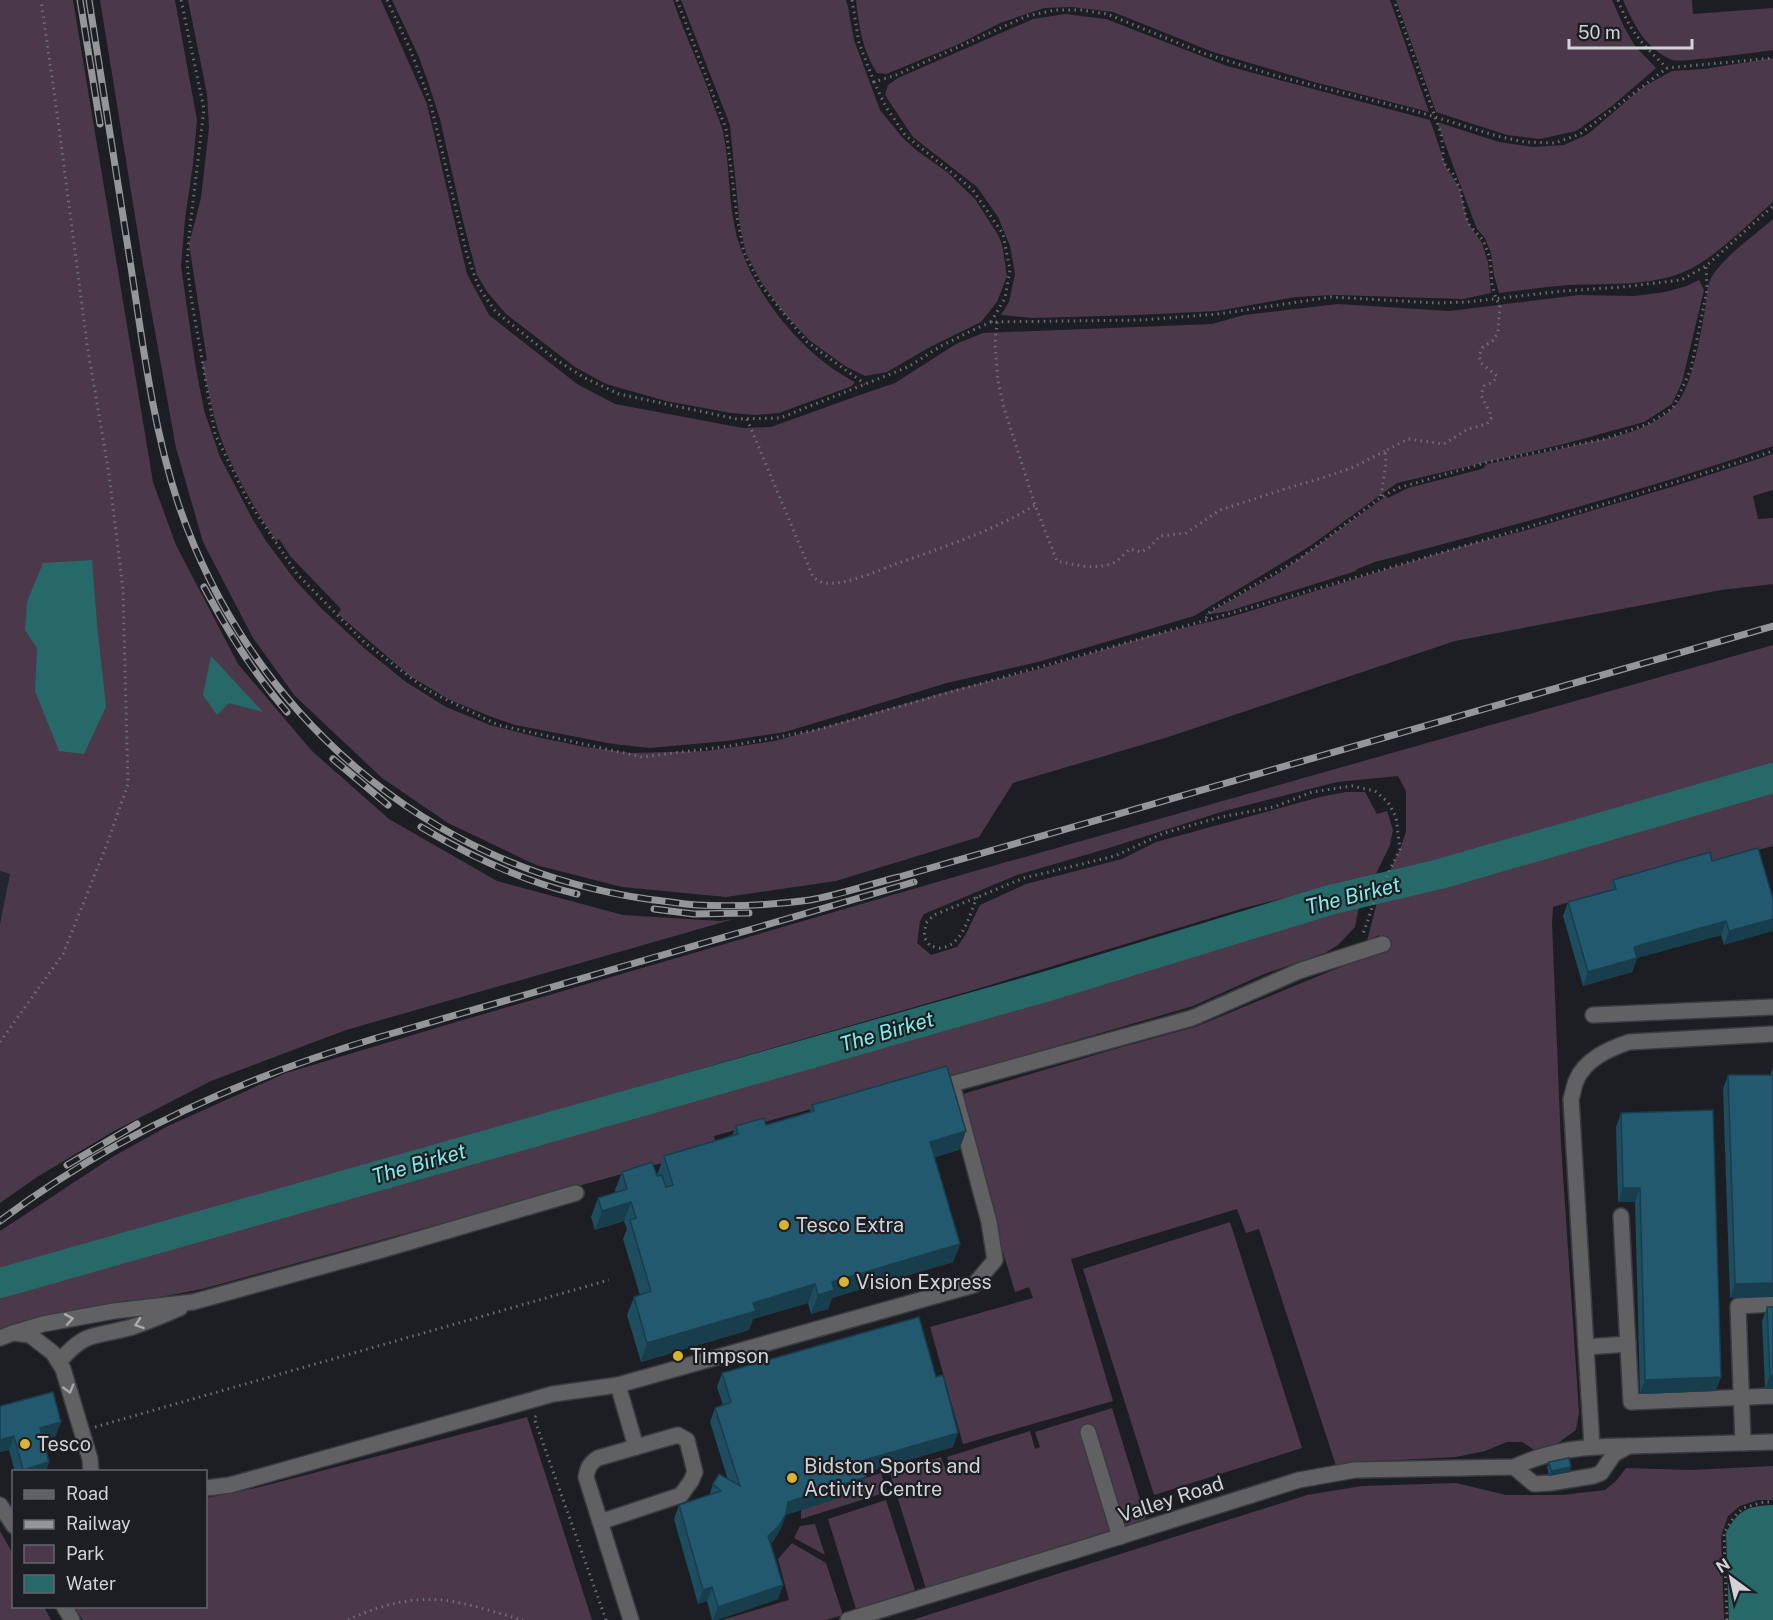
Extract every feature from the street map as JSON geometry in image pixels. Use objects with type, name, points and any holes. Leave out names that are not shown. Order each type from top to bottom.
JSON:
[{"type":"street","points":[[207,1488],[230,1485],[537,1398],[618,1385],[974,1286],[995,1260],[989,1222],[952,1084],[1192,1018],[1299,971],[1383,944]]},
{"type":"street","points":[[1592,1446],[1572,1100],[1576,1079],[1591,1061],[1608,1049],[1629,1042],[1765,1034],[1757,1007]]},
{"type":"street","points":[[1593,1015],[1773,1007]]},
{"type":"street","points":[[6,1335],[43,1324],[114,1311],[193,1302],[576,1193]]},
{"type":"street","points":[[1622,1216],[1631,1402],[1773,1396]]},
{"type":"street","points":[[59,1362],[70,1348],[87,1337],[130,1328],[193,1302]]},
{"type":"street","points":[[1743,1443],[1738,1306],[1773,1304]]},
{"type":"street","points":[[6,1335],[30,1335],[53,1353],[59,1362],[90,1460],[91,1470]]},
{"type":"street","points":[[1586,1347],[1628,1344]]},
{"type":"street","points":[[618,1385],[636,1447]]},
{"type":"street","points":[[1089,1432],[1120,1537]]},
{"type":"street","points":[[600,1522],[683,1493],[695,1472],[687,1440],[678,1436],[598,1458],[588,1469],[586,1477],[600,1522],[631,1620]]},
{"type":"street","points":[[1629,1446],[1614,1454],[1601,1473],[1550,1484],[1534,1484],[1514,1467],[1537,1457],[1592,1446],[1773,1442]]},
{"type":"street","name":"Valley Road","points":[[848,1620],[1299,1480],[1355,1470],[1514,1467]]},
{"type":"path","points":[[0,1042],[63,954],[107,844],[128,784],[123,590],[109,474],[87,344],[41,0]]},
{"type":"path","points":[[181,0],[204,109],[187,263],[215,434],[247,499],[297,574],[364,642],[427,690],[498,725],[642,757],[729,746],[816,730],[1597,506],[1773,451]]},
{"type":"path","points":[[387,0],[410,49],[430,101],[467,255],[479,288],[496,312],[555,359],[585,378],[619,394],[737,419],[780,417],[908,367],[942,346],[991,322],[1153,320],[1218,314],[1331,297],[1437,303],[1681,280],[1706,266],[1773,206]]},
{"type":"path","points":[[676,0],[726,129],[744,253],[760,284],[807,342],[865,384]]},
{"type":"path","points":[[852,0],[859,43],[885,107],[905,135],[972,189],[1003,234],[1011,270],[1005,298],[991,322]]},
{"type":"path","points":[[998,322],[995,344],[998,381],[1012,439],[1057,561],[1077,566],[1097,567],[1115,562],[1130,549],[1141,552],[1150,547],[1160,536],[1186,533],[1220,510],[1333,475],[1354,467],[1408,439],[1444,444],[1468,429],[1487,424],[1492,417],[1481,395],[1484,386],[1493,382],[1497,376],[1481,363],[1479,356],[1483,347],[1494,340],[1498,332],[1500,305],[1492,284],[1490,258],[1483,240],[1470,226],[1460,189],[1443,159],[1442,142],[1435,117],[1394,0]]},
{"type":"path","points":[[1618,0],[1625,20],[1642,44],[1667,68]]},
{"type":"path","points":[[874,82],[896,75],[1027,16],[1055,10],[1081,10],[1107,14],[1203,53],[1272,75],[1435,117],[1497,136],[1526,142],[1555,142],[1580,134],[1667,68],[1773,58]]},
{"type":"path","points":[[1205,620],[1210,611],[1299,559],[1380,498],[1398,488],[1488,462],[1604,439],[1648,424],[1673,408],[1691,369],[1707,290],[1706,266]]},
{"type":"path","points":[[747,419],[813,577],[823,583],[863,576],[922,555],[1015,518],[1035,505]]},
{"type":"path","points":[[1380,498],[1386,464],[1385,451]]},
{"type":"path","points":[[977,897],[964,929],[953,943],[941,948],[930,946],[924,937],[926,923],[934,915],[977,897],[1024,878],[1115,856],[1164,833],[1221,817],[1274,807],[1311,792],[1352,786],[1375,791],[1389,802],[1396,818],[1400,849],[1374,902],[1356,952]]},
{"type":"path","points":[[81,1431],[609,1280]]},
{"type":"path","points":[[537,1398],[540,1412],[534,1418],[606,1620]]},
{"type":"path","points":[[1727,1620],[1725,1533],[1734,1517],[1743,1508],[1773,1502]]},
{"type":"path","points":[[348,1620],[383,1606],[410,1601],[442,1600],[523,1620]]},
{"type":"shaded area","points":[[0,871],[10,874],[0,924]]},
{"type":"green space","points":[[0,0],[73,0],[153,482],[176,545],[238,664],[312,751],[389,819],[497,881],[623,915],[720,921],[734,919],[346,1030],[211,1081],[114,1131],[37,1177],[0,1203],[0,924],[10,874],[0,871]]},
{"type":"green space","points":[[100,0],[175,0],[197,120],[181,266],[195,363],[204,410],[220,457],[253,520],[295,580],[364,648],[406,682],[446,707],[490,725],[586,747],[631,753],[706,751],[774,741],[949,691],[1039,669],[1153,635],[1230,617],[1467,545],[1523,531],[1678,485],[1773,454],[1773,490],[1753,496],[1758,519],[1773,518],[1773,584],[1721,590],[1455,641],[1165,738],[1013,783],[979,837],[836,881],[726,897],[622,887],[536,865],[448,823],[382,778],[295,696],[253,638],[203,542],[176,448],[143,265]]},
{"type":"green space","points":[[188,0],[381,0],[427,104],[467,274],[489,315],[577,384],[615,404],[743,428],[771,427],[895,383],[956,344],[983,333],[1212,324],[1244,315],[1338,304],[1450,311],[1579,295],[1635,296],[1665,292],[1699,280],[1704,290],[1682,382],[1672,404],[1644,422],[1564,444],[1397,483],[1310,546],[1194,616],[1038,662],[947,683],[785,732],[726,741],[650,748],[613,744],[515,725],[450,700],[410,676],[338,614],[341,609],[291,557],[279,539],[276,541],[250,499],[223,445],[212,409],[202,362],[207,360],[189,244],[201,198],[209,128],[207,94]]},
{"type":"green space","points":[[392,0],[673,0],[722,129],[735,228],[751,273],[764,296],[796,337],[815,355],[855,382],[852,386],[779,413],[755,415],[666,401],[606,384],[575,367],[506,314],[488,293],[477,275],[440,119],[419,57]]},
{"type":"green space","points":[[681,0],[846,0],[854,40],[880,110],[902,137],[947,172],[975,199],[1002,244],[1007,276],[997,302],[981,322],[930,347],[887,372],[865,376],[845,366],[809,340],[783,312],[761,282],[746,253],[740,227],[730,125]]},
{"type":"green space","points":[[856,0],[1390,0],[1429,112],[1314,82],[1213,52],[1113,12],[1072,7],[1044,8],[1000,23],[957,45],[886,74],[877,73],[865,47]]},
{"type":"green space","points":[[1396,0],[1612,0],[1635,46],[1656,68],[1612,106],[1576,131],[1540,139],[1507,135],[1436,112]]},
{"type":"green space","points":[[1623,0],[1692,0],[1693,14],[1773,8],[1773,50],[1704,59],[1672,60],[1654,49],[1642,35]]},
{"type":"green space","points":[[1065,14],[1106,19],[1227,66],[1430,120],[1446,167],[1460,189],[1466,217],[1482,243],[1488,262],[1491,293],[1463,299],[1334,295],[1296,297],[1217,311],[1137,315],[1033,318],[1001,315],[1009,302],[1015,274],[1010,246],[998,217],[977,187],[913,137],[885,95],[888,85],[898,78],[1033,19]]},
{"type":"green space","points":[[1773,58],[1773,202],[1728,242],[1699,264],[1684,272],[1652,281],[1568,285],[1499,293],[1491,253],[1485,238],[1477,229],[1437,122],[1499,142],[1533,147],[1564,145],[1588,134],[1643,87],[1672,71],[1704,69]]},
{"type":"green space","points":[[1773,219],[1773,446],[1625,493],[1375,562],[1356,571],[1229,611],[1205,615],[1281,572],[1386,496],[1388,498],[1408,488],[1482,469],[1487,464],[1617,436],[1641,428],[1663,416],[1680,400],[1690,376],[1701,334],[1708,286],[1713,275],[1719,266]]},
{"type":"green space","points":[[1773,645],[1773,768],[1386,879],[1406,832],[1406,791],[1398,776],[1337,782],[1224,811],[1017,875],[924,914],[920,921],[917,943],[931,955],[957,947],[980,905],[1026,884],[1122,859],[1156,842],[1320,797],[1346,792],[1365,792],[1377,814],[1387,811],[1393,830],[1390,845],[1373,880],[1358,880],[1244,908],[977,989],[0,1274],[0,1231],[114,1156],[168,1126],[286,1073],[968,873]]},
{"type":"green space","points":[[1773,787],[1773,846],[1646,879],[1553,907],[1561,1145],[1579,1412],[1576,1430],[1554,1446],[1536,1451],[1522,1442],[1507,1442],[1485,1451],[1456,1457],[1360,1462],[1336,1466],[1259,1229],[1246,1233],[1237,1209],[1071,1259],[1113,1401],[963,1444],[930,1327],[1033,1298],[1029,1287],[1015,1292],[956,1096],[1195,1027],[1360,959],[1387,952],[1379,935],[1367,941],[1380,890],[1429,886]]},
{"type":"green space","points":[[1361,897],[1355,927],[1338,945],[1325,953],[1264,974],[1193,1006],[951,1077],[948,1071],[714,1136],[717,1148],[202,1289],[10,1326],[0,1332],[0,1286],[961,1016]]},
{"type":"green space","points":[[1230,1222],[1302,1448],[1154,1495],[1083,1269]]},
{"type":"green space","points":[[1112,1408],[1146,1519],[926,1589],[890,1473],[941,1457],[948,1476],[952,1474],[947,1457],[1030,1431],[1035,1449],[1040,1447],[1035,1432]]},
{"type":"green space","points":[[527,1417],[592,1620],[83,1620],[75,1608],[207,1608],[207,1498],[256,1488]]},
{"type":"green space","points":[[1773,1466],[1773,1500],[1758,1500],[1740,1506],[1728,1516],[1721,1536],[1724,1620],[912,1620],[1307,1495],[1362,1486],[1456,1483],[1506,1495],[1562,1495],[1605,1490],[1626,1468],[1691,1470]]},
{"type":"green space","points":[[881,1473],[887,1492],[801,1519],[801,1510],[860,1491],[857,1481]]},
{"type":"green space","points":[[886,1500],[915,1590],[856,1609],[828,1519]]},
{"type":"green space","points":[[815,1524],[825,1555],[794,1538],[800,1526]]},
{"type":"green space","points":[[0,1531],[12,1552],[12,1608],[45,1608],[51,1620],[0,1620]]},
{"type":"green space","points":[[792,1543],[826,1563],[843,1615],[826,1620],[722,1620],[789,1600],[778,1559]]},
{"type":"water","points":[[92,560],[106,707],[84,754],[59,751],[35,691],[37,648],[25,630],[27,602],[43,563]]},
{"type":"water","points":[[211,656],[263,712],[229,703],[217,715],[203,695]]},
{"type":"water","points":[[1773,1505],[1773,1620],[1729,1620],[1726,1533],[1739,1514],[1744,1511]]},
{"type":"building","points":[[1758,848],[1773,899],[1773,919],[1729,931],[1726,921],[1634,947],[1637,958],[1588,972],[1568,902],[1616,889],[1613,880],[1710,852],[1712,861]]},
{"type":"building","name":"Tesco Extra","points":[[947,1066],[966,1131],[930,1142],[960,1244],[832,1282],[834,1290],[818,1295],[815,1284],[753,1303],[756,1311],[647,1343],[634,1297],[651,1291],[630,1220],[636,1218],[631,1202],[602,1211],[598,1198],[627,1189],[622,1172],[652,1162],[657,1176],[662,1175],[666,1187],[673,1185],[664,1156],[738,1134],[736,1126],[764,1118],[766,1125],[814,1111],[812,1105]]},
{"type":"building","points":[[1728,1075],[1773,1075],[1773,1283],[1735,1284]]},
{"type":"building","points":[[1713,1110],[1721,1377],[1645,1380],[1640,1188],[1623,1188],[1621,1113]]},
{"type":"building","points":[[1767,1307],[1773,1307],[1773,1375],[1770,1375]]},
{"type":"building","name":"Bidston Sports and Activity Centre","points":[[919,1317],[936,1377],[943,1375],[958,1433],[861,1461],[866,1477],[788,1502],[786,1514],[779,1526],[768,1536],[783,1585],[718,1607],[712,1587],[703,1590],[679,1505],[721,1491],[713,1484],[719,1474],[740,1486],[715,1408],[731,1402],[722,1373]]},
{"type":"building","points":[[53,1392],[61,1422],[40,1428],[49,1462],[23,1470],[14,1436],[0,1440],[0,1406]]},
{"type":"building","points":[[1569,1458],[1571,1467],[1551,1471],[1549,1462]]},
{"type":"waterway","name":"The Birket","points":[[0,1283],[1048,986],[1330,900],[1440,874],[1773,778]]},
{"type":"railway","points":[[80,0],[100,124]]},
{"type":"railway","points":[[89,0],[155,416],[178,503],[210,579],[250,649],[300,712],[357,768],[421,815],[491,854],[567,882],[647,899],[691,905],[725,906],[810,900],[899,877],[1773,626]]},
{"type":"railway","points":[[204,587],[242,652],[263,683],[287,712]]},
{"type":"railway","points":[[333,759],[388,805]]},
{"type":"railway","points":[[421,827],[497,867],[577,894]]},
{"type":"railway","points":[[0,1221],[42,1191],[132,1137],[274,1072],[373,1039],[914,882]]},
{"type":"railway","points":[[654,909],[694,914],[749,913]]},
{"type":"railway","points":[[67,1165],[137,1124]]},
{"type":"place","name":"Tesco Extra","points":[[784,1225]]},
{"type":"place","name":"Vision Express","points":[[844,1282]]},
{"type":"place","name":"Timpson","points":[[678,1356]]},
{"type":"place","name":"Tesco","points":[[25,1444]]},
{"type":"place","name":"Bidston Sports and Activity Centre","points":[[792,1478]]}]
